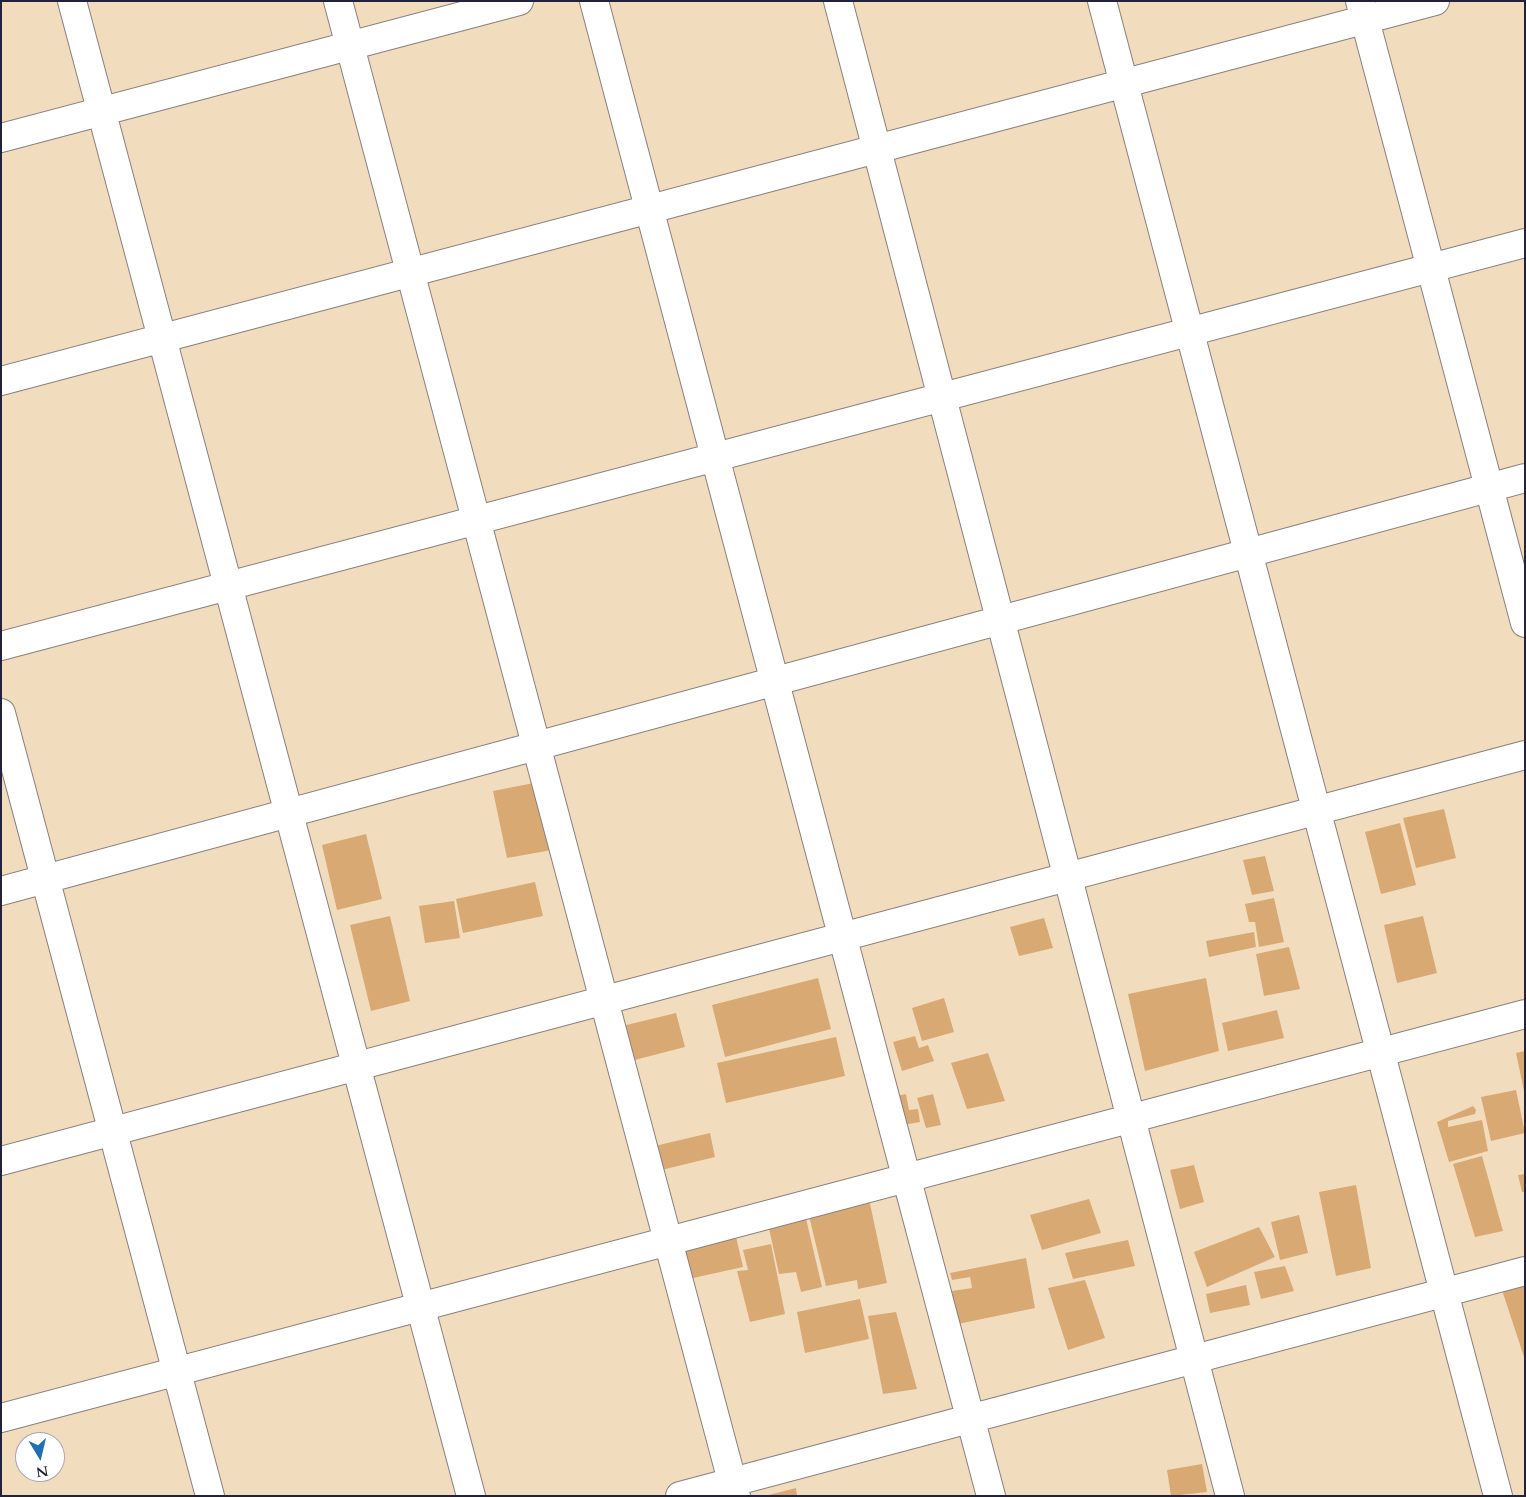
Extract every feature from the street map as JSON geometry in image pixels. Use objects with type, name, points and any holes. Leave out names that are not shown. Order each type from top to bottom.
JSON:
[{"type":"street","points":[[72,1],[470,1496]]},
{"type":"street","points":[[338,1],[734,1489]]},
{"type":"street","points":[[1,138],[519,1]]},
{"type":"street","points":[[594,1],[991,1496]]},
{"type":"street","points":[[838,1],[1230,1496]]},
{"type":"street","points":[[1102,1],[1498,1496]]},
{"type":"street","points":[[1,381],[1124,84],[1363,11],[1435,1]]},
{"type":"street","points":[[1363,11],[1525,623]]},
{"type":"street","points":[[1,646],[1525,243]]},
{"type":"street","points":[[1,891],[536,744],[1525,478]]},
{"type":"street","points":[[1,713],[210,1496]]},
{"type":"street","points":[[1,1161],[1525,755]]},
{"type":"street","points":[[1,1418],[1525,1014]]},
{"type":"street","points":[[680,1496],[734,1489],[971,1419],[1525,1271]]},
{"type":"building","points":[[539,782],[552,850],[507,858],[493,791]]},
{"type":"building","points":[[1444,809],[1456,858],[1416,868],[1403,818]]},
{"type":"building","points":[[1400,823],[1416,885],[1381,894],[1365,832]]},
{"type":"building","points":[[366,834],[382,899],[337,910],[322,845]]},
{"type":"building","points":[[1265,856],[1274,891],[1252,895],[1243,860]]},
{"type":"building","points":[[535,882],[543,916],[463,933],[456,899]]},
{"type":"building","points":[[1274,898],[1284,942],[1259,947],[1255,922],[1249,922],[1245,904]]},
{"type":"building","points":[[454,901],[460,938],[425,943],[419,906]]},
{"type":"building","points":[[390,916],[410,1001],[371,1011],[350,925]]},
{"type":"building","points":[[1423,916],[1437,973],[1397,983],[1384,925]]},
{"type":"building","points":[[1044,918],[1053,948],[1019,956],[1010,927]]},
{"type":"building","points":[[1254,932],[1256,947],[1209,957],[1206,941]]},
{"type":"building","points":[[1289,947],[1300,989],[1264,996],[1256,954]]},
{"type":"building","points":[[818,978],[831,1029],[725,1057],[712,1005]]},
{"type":"building","points":[[1206,978],[1219,1051],[1145,1071],[1128,994]]},
{"type":"building","points":[[944,998],[954,1032],[922,1041],[912,1008]]},
{"type":"building","points":[[1277,1010],[1284,1038],[1228,1051],[1222,1023]]},
{"type":"building","points":[[676,1013],[685,1047],[623,1063],[614,1028]]},
{"type":"building","points":[[915,1036],[919,1048],[928,1045],[934,1061],[902,1071],[893,1042]]},
{"type":"building","points":[[836,1037],[845,1076],[726,1103],[717,1063]]},
{"type":"building","points":[[1525,1051],[1525,1091],[1524,1091],[1516,1053]]},
{"type":"building","points":[[988,1053],[1005,1101],[967,1109],[951,1063]]},
{"type":"building","points":[[1516,1090],[1525,1133],[1491,1141],[1481,1097]]},
{"type":"building","points":[[906,1094],[909,1110],[918,1109],[920,1122],[897,1126],[891,1097]]},
{"type":"building","points":[[933,1094],[941,1125],[926,1128],[917,1098]]},
{"type":"building","points":[[1473,1106],[1476,1110],[1475,1114],[1448,1121],[1448,1127],[1482,1120],[1488,1151],[1449,1162],[1437,1122]]},
{"type":"building","points":[[710,1133],[715,1157],[649,1173],[642,1149]]},
{"type":"building","points":[[1482,1156],[1503,1231],[1475,1237],[1453,1164]]},
{"type":"building","points":[[1194,1165],[1204,1202],[1180,1209],[1170,1170]]},
{"type":"building","points":[[1525,1174],[1525,1192],[1522,1192],[1518,1175]]},
{"type":"building","points":[[1356,1185],[1371,1268],[1336,1276],[1319,1192]]},
{"type":"building","points":[[869,1199],[887,1283],[858,1289],[857,1280],[826,1286],[808,1212]]},
{"type":"building","points":[[1089,1199],[1101,1233],[1042,1250],[1030,1215]]},
{"type":"building","points":[[804,1210],[822,1287],[801,1292],[796,1272],[779,1274],[767,1219]]},
{"type":"building","points":[[1299,1215],[1308,1253],[1280,1260],[1271,1222]]},
{"type":"building","points":[[1259,1227],[1275,1257],[1207,1287],[1194,1252]]},
{"type":"building","points":[[734,1228],[743,1267],[675,1282],[666,1243]]},
{"type":"building","points":[[1128,1240],[1135,1266],[1073,1279],[1065,1253]]},
{"type":"building","points":[[771,1244],[785,1314],[750,1322],[737,1271],[748,1270],[743,1250]]},
{"type":"building","points":[[1026,1258],[1035,1308],[958,1324],[952,1291],[972,1288],[970,1277],[952,1280],[950,1273]]},
{"type":"building","points":[[1285,1266],[1294,1291],[1261,1299],[1254,1272]]},
{"type":"building","points":[[1525,1277],[1525,1357],[1524,1357],[1500,1284]]},
{"type":"building","points":[[1085,1280],[1105,1338],[1068,1350],[1048,1288]]},
{"type":"building","points":[[1246,1285],[1250,1305],[1210,1313],[1206,1294]]},
{"type":"building","points":[[860,1299],[869,1339],[805,1353],[797,1312]]},
{"type":"building","points":[[896,1312],[917,1389],[883,1394],[868,1316]]},
{"type":"building","points":[[1202,1464],[1207,1492],[1171,1496],[1167,1470]]},
{"type":"building","points":[[796,1488],[797,1496],[769,1496],[769,1495]]}]
